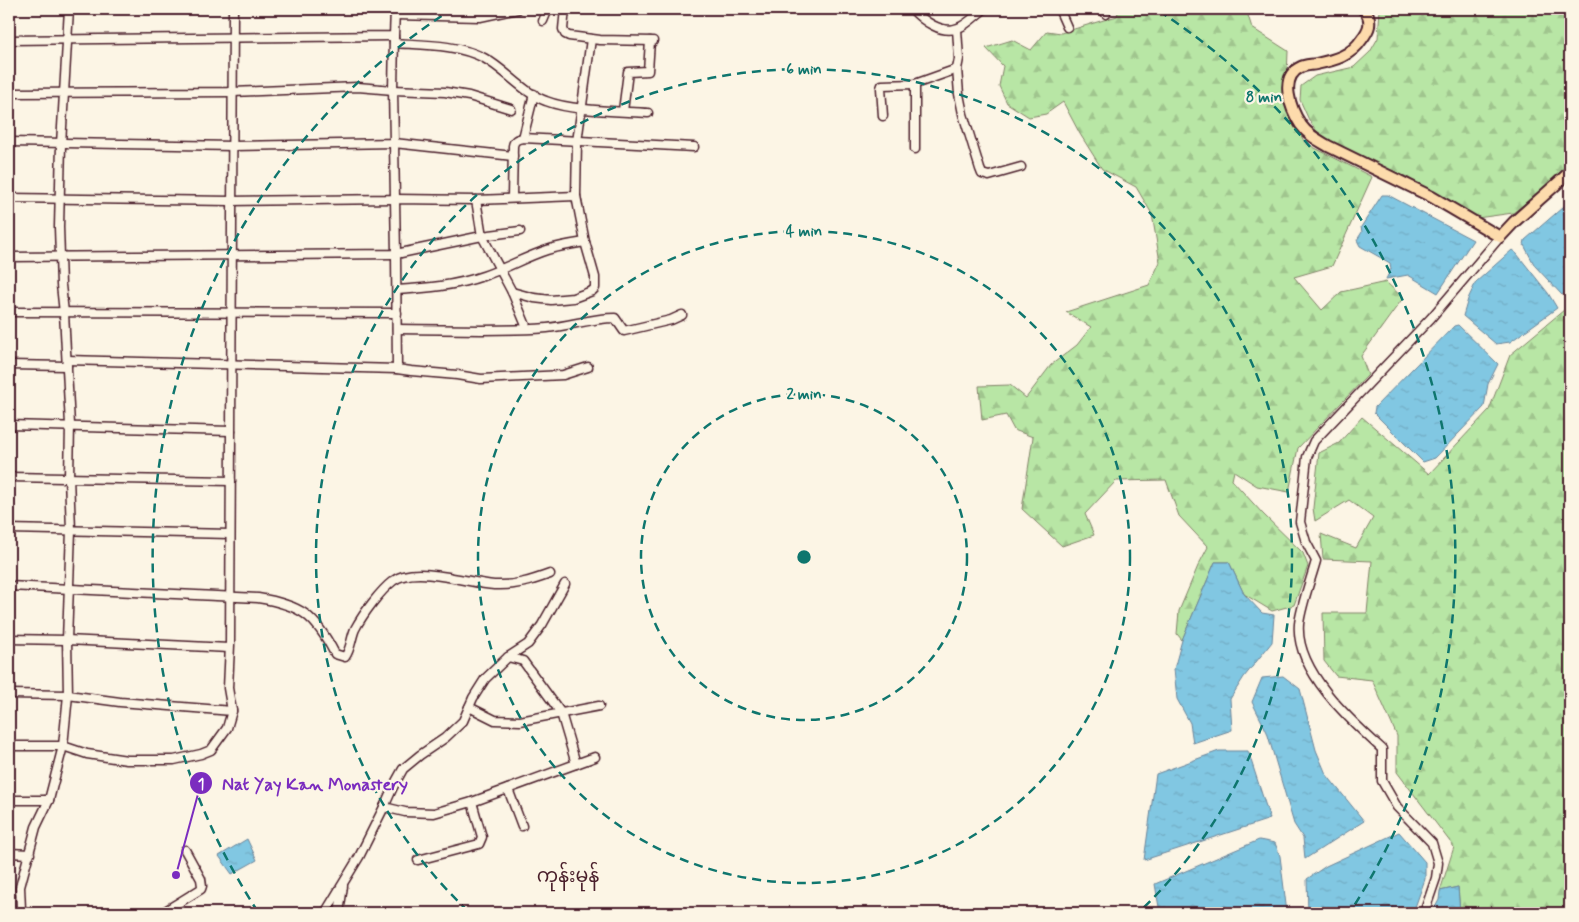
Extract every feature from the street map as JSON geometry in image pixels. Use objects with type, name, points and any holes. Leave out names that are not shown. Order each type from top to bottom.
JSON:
[{"type":"main road","points":[[1363,9],[1369,17],[1368,32],[1357,47],[1334,60],[1301,67],[1294,72],[1290,79],[1288,90],[1294,114],[1312,136],[1328,146],[1432,197],[1500,237],[1570,172]]},
{"type":"street","points":[[23,913],[21,909],[20,887],[36,827],[49,800],[62,746],[68,695],[67,640],[71,530],[70,426],[59,257],[61,144],[69,9]]},
{"type":"street","points":[[9,746],[62,746],[87,754],[127,760],[174,760],[211,750],[227,728],[232,711],[228,688],[233,9]]},
{"type":"street","points":[[397,369],[393,90],[395,12],[480,16],[518,9]]},
{"type":"street","points":[[543,21],[548,9]]},
{"type":"street","points":[[565,9],[563,29],[565,34],[578,38],[651,41],[648,71],[628,72],[623,111]]},
{"type":"street","points":[[912,9],[919,17],[932,25],[957,29],[984,9]]},
{"type":"street","points":[[1059,9],[1067,27]]},
{"type":"street","points":[[957,29],[959,59],[957,69],[958,94],[982,174],[989,176],[1021,167]]},
{"type":"street","points":[[9,40],[68,38],[394,40],[465,50],[484,58],[545,101],[581,107],[648,113]]},
{"type":"street","points":[[512,292],[551,300],[573,298],[592,291],[596,283],[585,242],[576,196],[577,142],[591,39]]},
{"type":"street","points":[[883,116],[882,86],[915,84],[957,69]]},
{"type":"street","points":[[915,84],[915,149]]},
{"type":"street","points":[[9,92],[233,92],[358,87],[445,92],[468,96],[511,109]]},
{"type":"street","points":[[523,138],[534,94]]},
{"type":"street","points":[[512,198],[513,142],[517,139],[694,146]]},
{"type":"street","points":[[9,142],[233,146],[394,143],[513,156]]},
{"type":"street","points":[[9,198],[231,201],[476,200],[576,196]]},
{"type":"street","points":[[476,200],[482,236],[512,292],[527,328]]},
{"type":"street","points":[[9,257],[396,254],[482,236],[520,231]]},
{"type":"street","points":[[1424,913],[1436,878],[1438,863],[1432,843],[1397,807],[1382,781],[1382,750],[1343,713],[1317,679],[1301,650],[1299,625],[1316,561],[1306,542],[1300,522],[1302,504],[1308,457],[1314,441],[1430,318],[1500,237]]},
{"type":"street","points":[[397,290],[459,284],[500,270],[545,250],[585,242]]},
{"type":"street","points":[[9,312],[397,313]]},
{"type":"street","points":[[397,329],[495,331],[547,328],[598,318],[615,318],[624,331],[671,320],[682,315]]},
{"type":"street","points":[[9,366],[67,363],[397,369],[411,372],[458,374],[481,379],[563,375],[588,367]]},
{"type":"street","points":[[9,424],[231,430]]},
{"type":"street","points":[[9,476],[231,481]]},
{"type":"street","points":[[9,529],[230,534]]},
{"type":"street","points":[[9,586],[258,598],[281,602],[296,607],[319,627],[336,654],[345,657],[355,630],[364,616],[394,580],[405,574],[420,574],[494,585],[521,584],[550,574]]},
{"type":"street","points":[[325,913],[359,857],[403,769],[445,738],[463,720],[485,679],[508,657],[528,644],[542,625],[565,584]]},
{"type":"street","points":[[9,639],[229,648]]},
{"type":"street","points":[[508,657],[523,661],[561,714],[576,764]]},
{"type":"street","points":[[9,694],[68,695],[120,702],[232,711]]},
{"type":"street","points":[[470,707],[495,720],[520,721],[599,706]]},
{"type":"street","points":[[384,807],[405,812],[434,813],[472,802],[595,757]]},
{"type":"street","points":[[508,789],[522,826]]},
{"type":"street","points":[[9,800],[49,800]]},
{"type":"street","points":[[418,860],[479,844],[482,837],[472,802]]},
{"type":"street","points":[[162,913],[201,889],[201,879],[185,850]]},
{"type":"street","points":[[9,853],[30,854]]},
{"type":"street","points":[[339,913],[344,882]]},
{"type":"green space","points":[[1119,9],[1246,9],[1252,28],[1288,51],[1286,106],[1305,143],[1372,177],[1332,266],[1294,277],[1322,310],[1341,292],[1386,282],[1403,298],[1361,356],[1368,375],[1298,448],[1289,492],[1257,486],[1234,471],[1232,480],[1303,553],[1308,566],[1294,605],[1272,611],[1244,594],[1229,562],[1215,562],[1182,640],[1177,634],[1179,611],[1208,547],[1179,516],[1166,480],[1116,481],[1085,514],[1094,535],[1062,546],[1022,509],[1033,437],[1014,430],[1006,415],[982,420],[979,386],[1010,385],[1026,398],[1051,365],[1077,345],[1091,327],[1066,312],[1149,285],[1160,262],[1152,214],[1136,187],[1102,169],[1063,102],[1046,114],[1029,117],[1007,103],[999,86],[1003,66],[986,48],[1012,40],[1031,50],[1047,31],[1061,33],[1117,16]]},
{"type":"green space","points":[[1380,9],[1570,9],[1570,168],[1513,213],[1477,218],[1405,176],[1362,160],[1320,136],[1309,120],[1300,100],[1301,86],[1315,76],[1354,67],[1370,52],[1378,38]]},
{"type":"green space","points":[[1570,305],[1570,913],[1563,913],[1544,907],[1521,913],[1460,913],[1458,887],[1440,891],[1454,847],[1397,772],[1397,736],[1372,680],[1336,676],[1324,661],[1323,613],[1367,613],[1372,561],[1323,559],[1321,534],[1356,548],[1373,518],[1349,500],[1315,521],[1313,508],[1319,453],[1339,443],[1362,417],[1429,474],[1489,410],[1510,355]]},
{"type":"water","points":[[1382,195],[1388,195],[1473,240],[1438,293],[1408,275],[1386,279],[1391,269],[1390,263],[1360,246],[1357,240],[1362,232],[1361,227]]},
{"type":"water","points":[[1570,201],[1570,290],[1562,295],[1535,266],[1524,245],[1525,240]]},
{"type":"water","points":[[1512,250],[1548,293],[1557,308],[1510,342],[1496,344],[1463,316],[1476,282]]},
{"type":"water","points":[[1458,325],[1498,364],[1488,384],[1484,407],[1435,458],[1423,462],[1374,413],[1375,407],[1454,326]]},
{"type":"water","points":[[1215,562],[1229,562],[1244,594],[1262,613],[1274,615],[1272,642],[1244,677],[1230,699],[1232,730],[1193,743],[1190,723],[1177,699],[1174,669],[1182,640]]},
{"type":"water","points":[[1283,676],[1300,689],[1316,750],[1326,774],[1364,821],[1305,859],[1303,838],[1294,824],[1267,732],[1252,702],[1262,678]]},
{"type":"water","points":[[1219,751],[1248,751],[1270,819],[1144,860],[1156,774]]},
{"type":"water","points":[[1399,832],[1425,862],[1425,879],[1413,913],[1308,913],[1307,879],[1326,866]]},
{"type":"water","points":[[247,839],[257,860],[232,874],[219,856]]},
{"type":"water","points":[[1259,840],[1275,843],[1280,856],[1287,913],[1160,913],[1155,884]]},
{"type":"water","points":[[1458,887],[1460,913],[1432,913],[1439,900],[1440,891]]},
{"type":"place","name":"Nat Yay Kan Monastery","points":[[176,875]]},
{"type":"district","name":"ကုန်းမုန်","points":[[568,876]]}]
